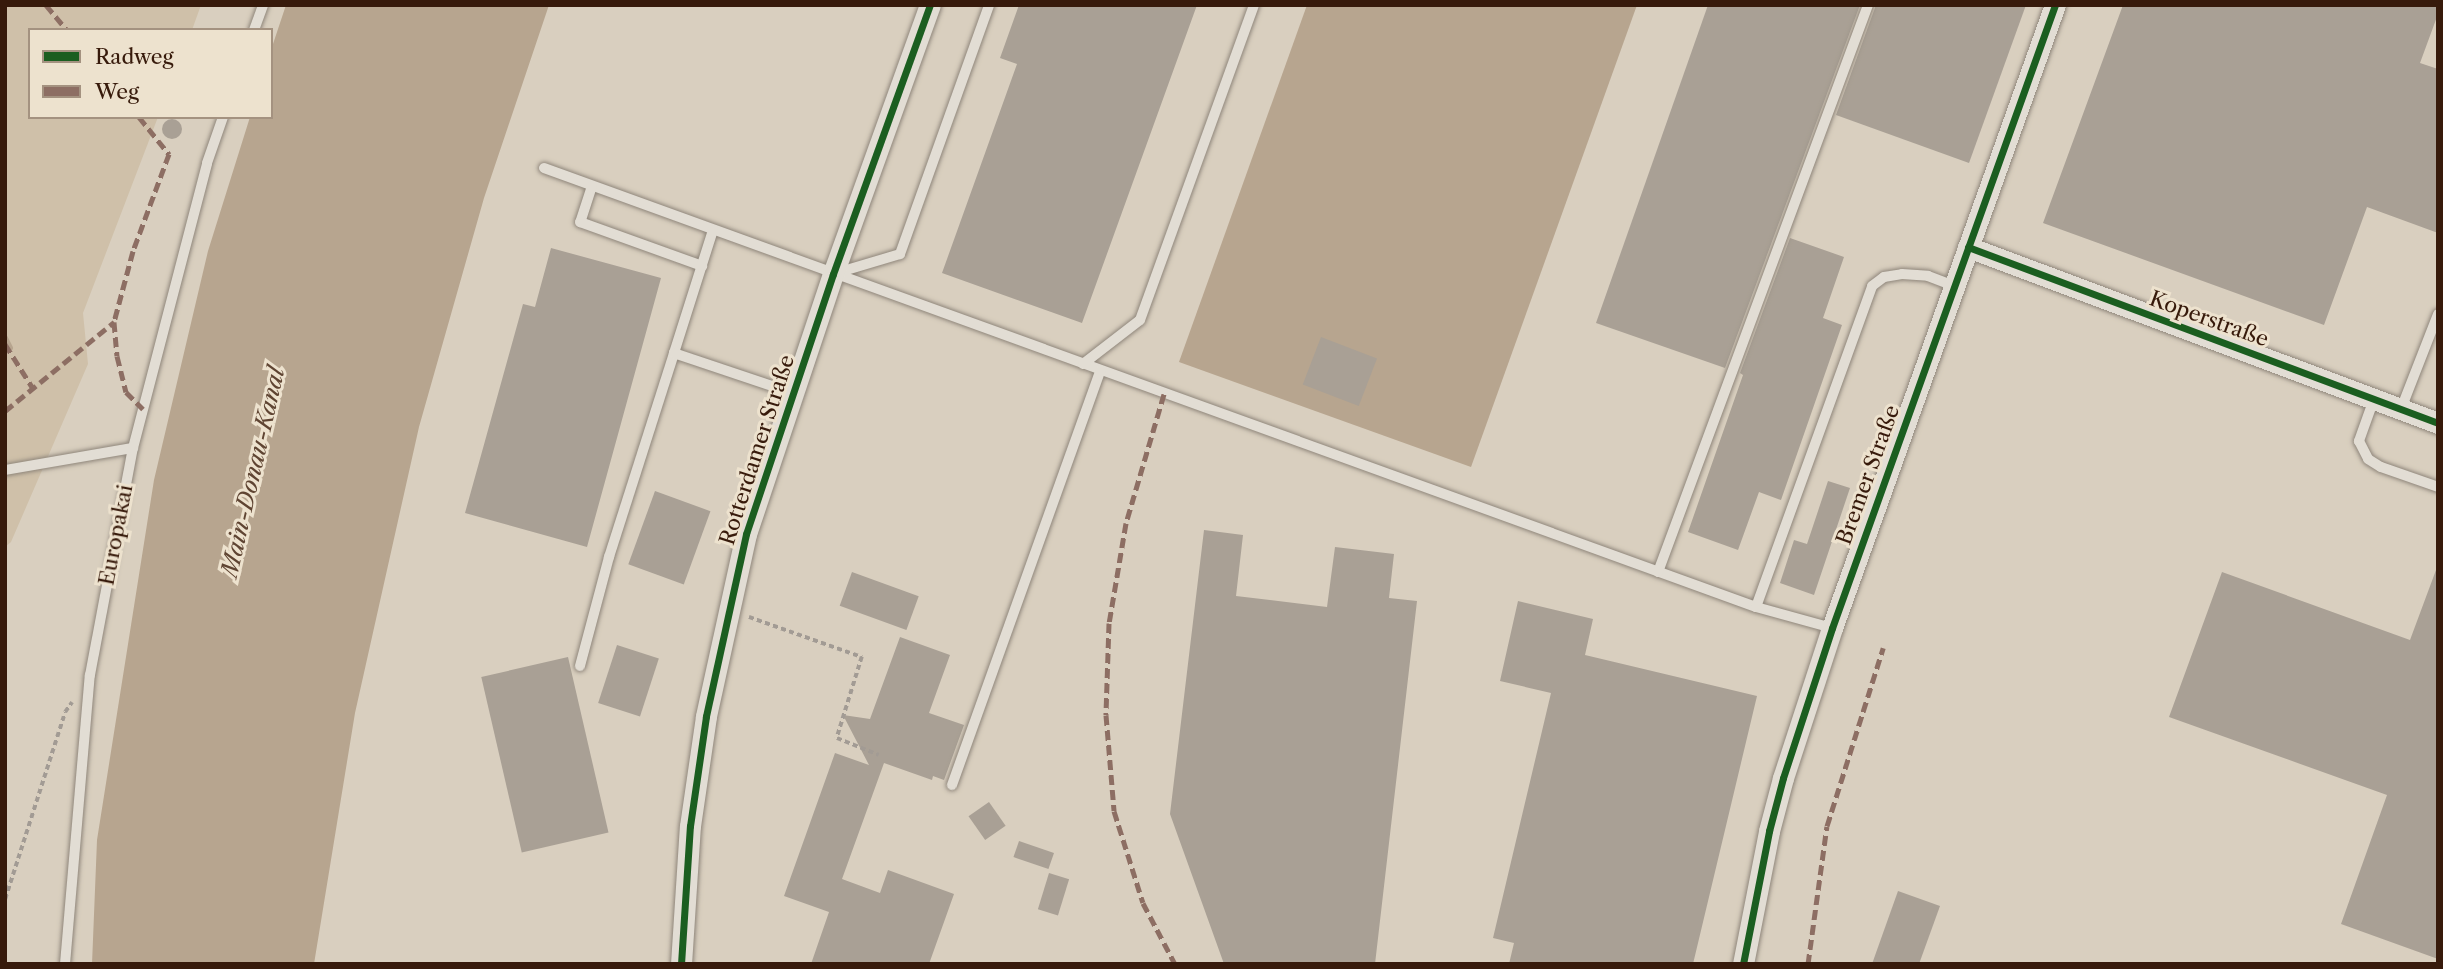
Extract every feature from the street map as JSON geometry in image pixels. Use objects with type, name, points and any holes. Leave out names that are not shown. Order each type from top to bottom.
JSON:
[{"type":"street","name":"Rotterdamer Straße","points":[[681,964],[690,826],[706,716],[746,534],[833,274],[930,5]]},
{"type":"street","name":"Bremer Straße","points":[[1743,964],[1779,792],[1832,628],[2055,5]]},
{"type":"street","name":"Koperstraße","points":[[1968,247],[2438,423]]},
{"type":"lane","points":[[255,28],[263,5]]},
{"type":"lane","points":[[833,274],[900,254],[989,5]]},
{"type":"lane","points":[[1083,364],[1140,320],[1254,5]]},
{"type":"lane","points":[[1658,572],[1868,5]]},
{"type":"lane","name":"Europakai","points":[[65,964],[90,675],[133,447],[207,163],[222,119]]},
{"type":"lane","points":[[544,168],[1658,572],[1756,607],[1832,628]]},
{"type":"lane","points":[[592,186],[580,222],[702,265]]},
{"type":"lane","points":[[580,666],[609,557],[713,230]]},
{"type":"lane","points":[[1756,607],[1872,286],[1884,277],[1902,274],[1928,276],[1954,286]]},
{"type":"lane","points":[[2401,409],[2438,314]]},
{"type":"lane","points":[[674,353],[793,393]]},
{"type":"lane","points":[[952,785],[1100,370]]},
{"type":"lane","points":[[2374,399],[2360,441],[2368,459],[2381,467],[2438,487]]},
{"type":"lane","points":[[5,470],[133,447]]},
{"type":"path","points":[[729,610],[862,657],[837,738],[879,755]]},
{"type":"path","points":[[5,899],[65,712],[90,675]]},
{"type":"shaded area","points":[[5,5],[201,5],[193,28],[28,28],[28,119],[157,119],[83,313],[88,364],[11,542],[5,547]]},
{"type":"water","name":"Main-Donau-Kanal","points":[[286,5],[549,5],[484,198],[419,427],[355,713],[314,964],[92,964],[97,840],[154,480],[208,251],[249,119],[273,119],[273,44]]},
{"type":"water","points":[[1307,5],[1637,5],[1471,467],[1179,362]]},
{"type":"building","points":[[1019,5],[1197,5],[1082,323],[942,273],[1017,64],[1000,58]]},
{"type":"building","points":[[1708,5],[1860,5],[1725,368],[1596,323]]},
{"type":"building","points":[[1876,5],[2026,5],[1969,163],[1836,115]]},
{"type":"building","points":[[2123,5],[2438,5],[2438,14],[2420,63],[2438,69],[2438,233],[2367,207],[2324,325],[2043,223]]},
{"type":"building","points":[[172,119],[179,122],[182,129],[179,136],[172,139],[165,136],[162,129],[165,122]]},
{"type":"building","points":[[1790,238],[1844,257],[1823,318],[1842,325],[1781,500],[1759,492],[1738,550],[1688,532],[1743,375],[1740,373]]},
{"type":"building","points":[[551,248],[661,278],[587,547],[465,513],[523,304],[535,307]]},
{"type":"building","points":[[1321,337],[1377,359],[1359,406],[1303,385]]},
{"type":"building","points":[[1828,481],[1850,488],[1814,595],[1780,583],[1794,540],[1807,544]]},
{"type":"building","points":[[655,491],[710,511],[684,584],[628,564]]},
{"type":"building","points":[[1204,530],[1243,535],[1236,596],[1327,607],[1335,547],[1394,554],[1389,598],[1417,601],[1375,964],[1224,964],[1170,814]]},
{"type":"building","points":[[2436,570],[2438,959],[2341,924],[2387,795],[2169,717],[2222,572],[2410,640]]},
{"type":"building","points":[[852,572],[919,596],[906,630],[840,606]]},
{"type":"building","points":[[1518,601],[1593,619],[1585,655],[1757,696],[1693,964],[1509,964],[1514,943],[1493,938],[1551,693],[1500,681]]},
{"type":"building","points":[[900,637],[950,655],[929,713],[964,725],[944,780],[933,776],[932,780],[884,763],[842,879],[880,893],[888,870],[954,894],[929,964],[811,964],[829,912],[784,896],[835,753],[869,765],[843,715],[870,719]]},
{"type":"building","points":[[617,645],[659,659],[640,717],[598,703]]},
{"type":"building","points":[[568,657],[608,832],[522,852],[481,677]]},
{"type":"building","points":[[989,802],[1006,826],[985,840],[969,816]]},
{"type":"building","points":[[1019,841],[1054,853],[1048,869],[1013,857]]},
{"type":"building","points":[[1049,873],[1069,879],[1058,915],[1038,909]]},
{"type":"building","points":[[1898,891],[1940,906],[1919,964],[1872,964]]},
{"type":"waterway","points":[[5,338],[10,348]]},
{"type":"marked path","points":[[46,5],[65,28]]},
{"type":"marked path","points":[[141,119],[169,154],[133,251],[114,322],[117,356],[126,392],[143,409]]},
{"type":"marked path","points":[[5,411],[114,322]]},
{"type":"marked path","points":[[5,344],[34,390]]},
{"type":"marked path","points":[[1164,394],[1126,523],[1109,623],[1106,715],[1114,811],[1143,903],[1175,964]]},
{"type":"marked path","points":[[1808,964],[1827,826],[1883,648]]},
{"type":"cycle path","points":[[681,964],[690,826],[706,716],[746,534],[833,274],[930,5]]},
{"type":"cycle path","points":[[1743,964],[1769,831],[1783,778],[1832,628],[2055,5]]},
{"type":"cycle path","points":[[1968,247],[2438,423]]}]
